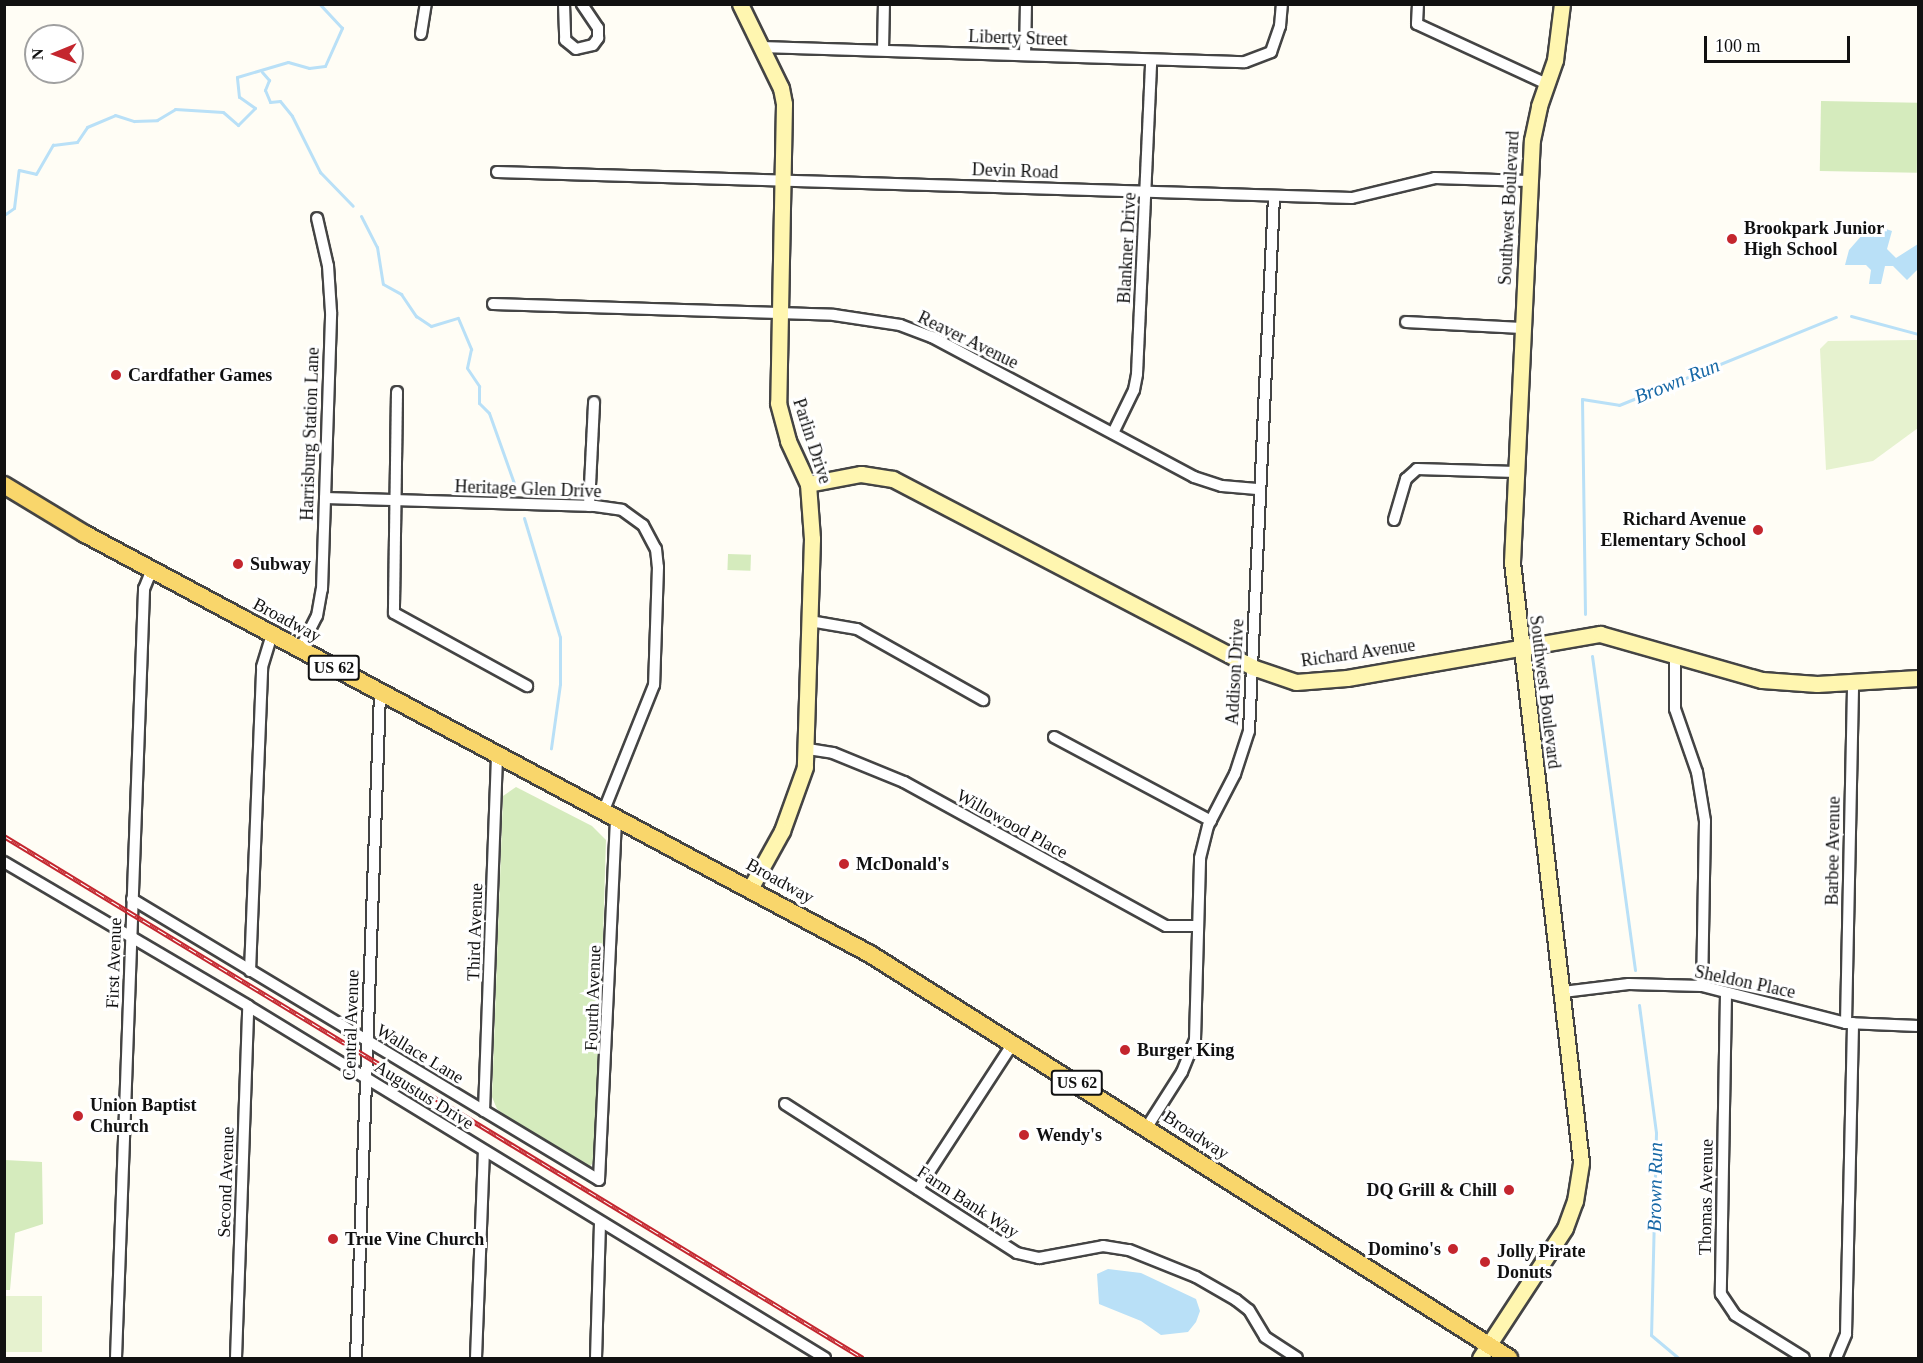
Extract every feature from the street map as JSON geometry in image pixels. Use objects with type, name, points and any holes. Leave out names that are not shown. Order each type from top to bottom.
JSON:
[{"type":"main road","name":"Broadway","points":[[4,485],[152,569],[380,693],[751,887],[870,954],[1147,1127],[1484,1352],[1509,1359]]},
{"type":"street","points":[[421,34],[426,4]]},
{"type":"street","points":[[564,4],[565,40],[576,50],[585,49],[598,39],[598,28],[582,4]]},
{"type":"street","name":"Parlin Drive","points":[[740,4],[761,47],[784,104],[778,403],[788,441],[808,484],[812,539],[808,749],[791,810],[751,887]]},
{"type":"street","points":[[883,50],[884,4]]},
{"type":"street","points":[[1025,55],[1026,4]]},
{"type":"street","name":"Liberty Street","points":[[761,47],[1245,62],[1271,52],[1281,26],[1282,4]]},
{"type":"street","points":[[1418,4],[1417,24],[1547,84]]},
{"type":"street","name":"Southwest Boulevard","points":[[1484,1352],[1556,1244],[1575,1202],[1581,1152],[1520,647],[1512,562],[1529,181],[1534,123],[1559,43],[1562,4]]},
{"type":"street","name":"Blankner Drive","points":[[1113,433],[1134,390],[1137,374],[1151,60]]},
{"type":"street","name":"Devin Road","points":[[497,172],[1274,197],[1364,197],[1434,178],[1529,181]]},
{"type":"street","name":"Addison Drive","points":[[1147,1127],[1182,1072],[1195,1040],[1200,858],[1211,821],[1243,754],[1249,731],[1274,197]]},
{"type":"street","name":"Harrisburg Station Lane","points":[[300,649],[321,604],[330,293],[317,218]]},
{"type":"street","name":"Reaver Avenue","points":[[493,304],[868,318],[900,325],[932,337],[1209,483],[1260,489]]},
{"type":"street","points":[[1406,322],[1522,328]]},
{"type":"street","points":[[397,392],[394,614],[527,686]]},
{"type":"street","points":[[589,506],[594,402]]},
{"type":"street","points":[[1394,520],[1406,479],[1417,469],[1516,472]]},
{"type":"street","name":"Richard Avenue","points":[[808,484],[861,474],[893,479],[1252,667],[1283,680],[1309,683],[1599,634],[1762,680],[1797,684],[1918,678]]},
{"type":"street","name":"Heritage Glen Drive","points":[[325,498],[589,506],[622,510],[634,516],[656,549],[658,567],[654,685],[610,813]]},
{"type":"street","name":"First Avenue","points":[[116,1359],[144,589],[152,569]]},
{"type":"street","points":[[810,621],[857,629],[983,700]]},
{"type":"street","points":[[250,971],[262,667],[272,634]]},
{"type":"street","points":[[1675,655],[1675,709],[1697,772],[1705,821],[1702,987]]},
{"type":"street","name":"Barbee Avenue","points":[[1836,1359],[1844,1343],[1847,1325],[1853,680]]},
{"type":"street","name":"Central Avenue","points":[[356,1359],[380,693]]},
{"type":"street","points":[[1054,737],[1211,821]]},
{"type":"street","name":"Willowood Place","points":[[808,749],[833,753],[904,782],[1166,926],[1198,926]]},
{"type":"street","name":"Third Avenue","points":[[484,1111],[497,754]]},
{"type":"street","name":"Fourth Avenue","points":[[599,1180],[610,813]]},
{"type":"street","name":"Augustus Drive","points":[[4,862],[248,1006],[825,1359]]},
{"type":"street","name":"Wallace Lane","points":[[132,899],[599,1180]]},
{"type":"street","name":"Sheldon Place","points":[[1563,992],[1629,984],[1702,987],[1849,1023],[1918,1026]]},
{"type":"street","name":"Thomas Avenue","points":[[1726,994],[1721,1294],[1735,1315],[1804,1359]]},
{"type":"street","name":"Second Avenue","points":[[236,1359],[248,1006]]},
{"type":"street","points":[[918,1189],[1013,1043]]},
{"type":"street","name":"Farm Bank Way","points":[[785,1104],[1017,1253],[1039,1258],[1116,1247],[1196,1277],[1243,1305],[1265,1337],[1298,1359]]},
{"type":"street","points":[[476,1359],[484,1151]]},
{"type":"street","points":[[596,1359],[600,1222]]},
{"type":"green space","points":[[1821,101],[1918,103],[1917,173],[1820,171]]},
{"type":"green space","points":[[1918,340],[1918,428],[1873,461],[1826,470],[1820,349],[1828,341]]},
{"type":"green space","points":[[728,554],[751,555],[750,571],[727,570]]},
{"type":"green space","points":[[516,787],[592,826],[606,840],[596,1158],[589,1168],[506,1116],[497,1109],[492,1097],[503,796]]},
{"type":"green space","points":[[5,1160],[42,1162],[43,1224],[15,1233],[10,1290],[4,1290]]},
{"type":"green space","points":[[5,1296],[42,1296],[42,1352],[5,1352]]},
{"type":"water","points":[[1886,229],[1892,231],[1887,249],[1896,258],[1918,244],[1918,269],[1907,280],[1893,266],[1885,266],[1881,284],[1869,284],[1871,270],[1866,265],[1845,265],[1849,250],[1863,234]]},
{"type":"water","points":[[1108,1269],[1141,1273],[1196,1299],[1200,1311],[1196,1322],[1188,1332],[1161,1335],[1141,1321],[1099,1304],[1097,1274]]},
{"type":"waterway","points":[[4,215],[14,208],[19,170],[36,174],[53,145],[77,142],[87,127],[115,115],[134,121],[157,120],[175,109],[223,112],[238,125],[255,108],[239,97],[237,77],[288,62],[309,68],[325,66],[342,28],[320,4]]},
{"type":"waterway","points":[[262,72],[269,80],[265,90],[270,102],[280,101],[292,116],[320,172],[353,206]]},
{"type":"waterway","points":[[361,216],[377,247],[383,284],[401,294],[416,316],[431,326],[458,318],[471,349],[467,368],[479,386],[479,403],[489,413],[516,489]]},
{"type":"waterway","name":"Brown Run","points":[[1851,316],[1918,334]]},
{"type":"waterway","name":"Brown Run","points":[[1585,614],[1582,399],[1619,405],[1836,317]]},
{"type":"waterway","points":[[524,518],[560,637],[560,684],[551,748]]},
{"type":"waterway","name":"Brown Run","points":[[1592,656],[1635,970]]},
{"type":"waterway","name":"Brown Run","points":[[1639,1005],[1656,1133],[1651,1335],[1678,1358]]},
{"type":"railway","points":[[4,836],[863,1358]]},
{"type":"place","name":"Brookpark Junior High School","points":[[1732,239]]},
{"type":"place","name":"Cardfather Games","points":[[116,375]]},
{"type":"place","name":"Richard Avenue Elementary School","points":[[1758,530]]},
{"type":"place","name":"Subway","points":[[238,564]]},
{"type":"place","name":"McDonald's","points":[[844,864]]},
{"type":"place","name":"Burger King","points":[[1125,1050]]},
{"type":"place","name":"Union Baptist Church","points":[[78,1116]]},
{"type":"place","name":"Wendy's","points":[[1024,1135]]},
{"type":"place","name":"DQ Grill & Chill","points":[[1509,1190]]},
{"type":"place","name":"True Vine Church","points":[[333,1239]]},
{"type":"place","name":"Domino's","points":[[1453,1249]]},
{"type":"place","name":"Jolly Pirate Donuts","points":[[1485,1262]]}]
